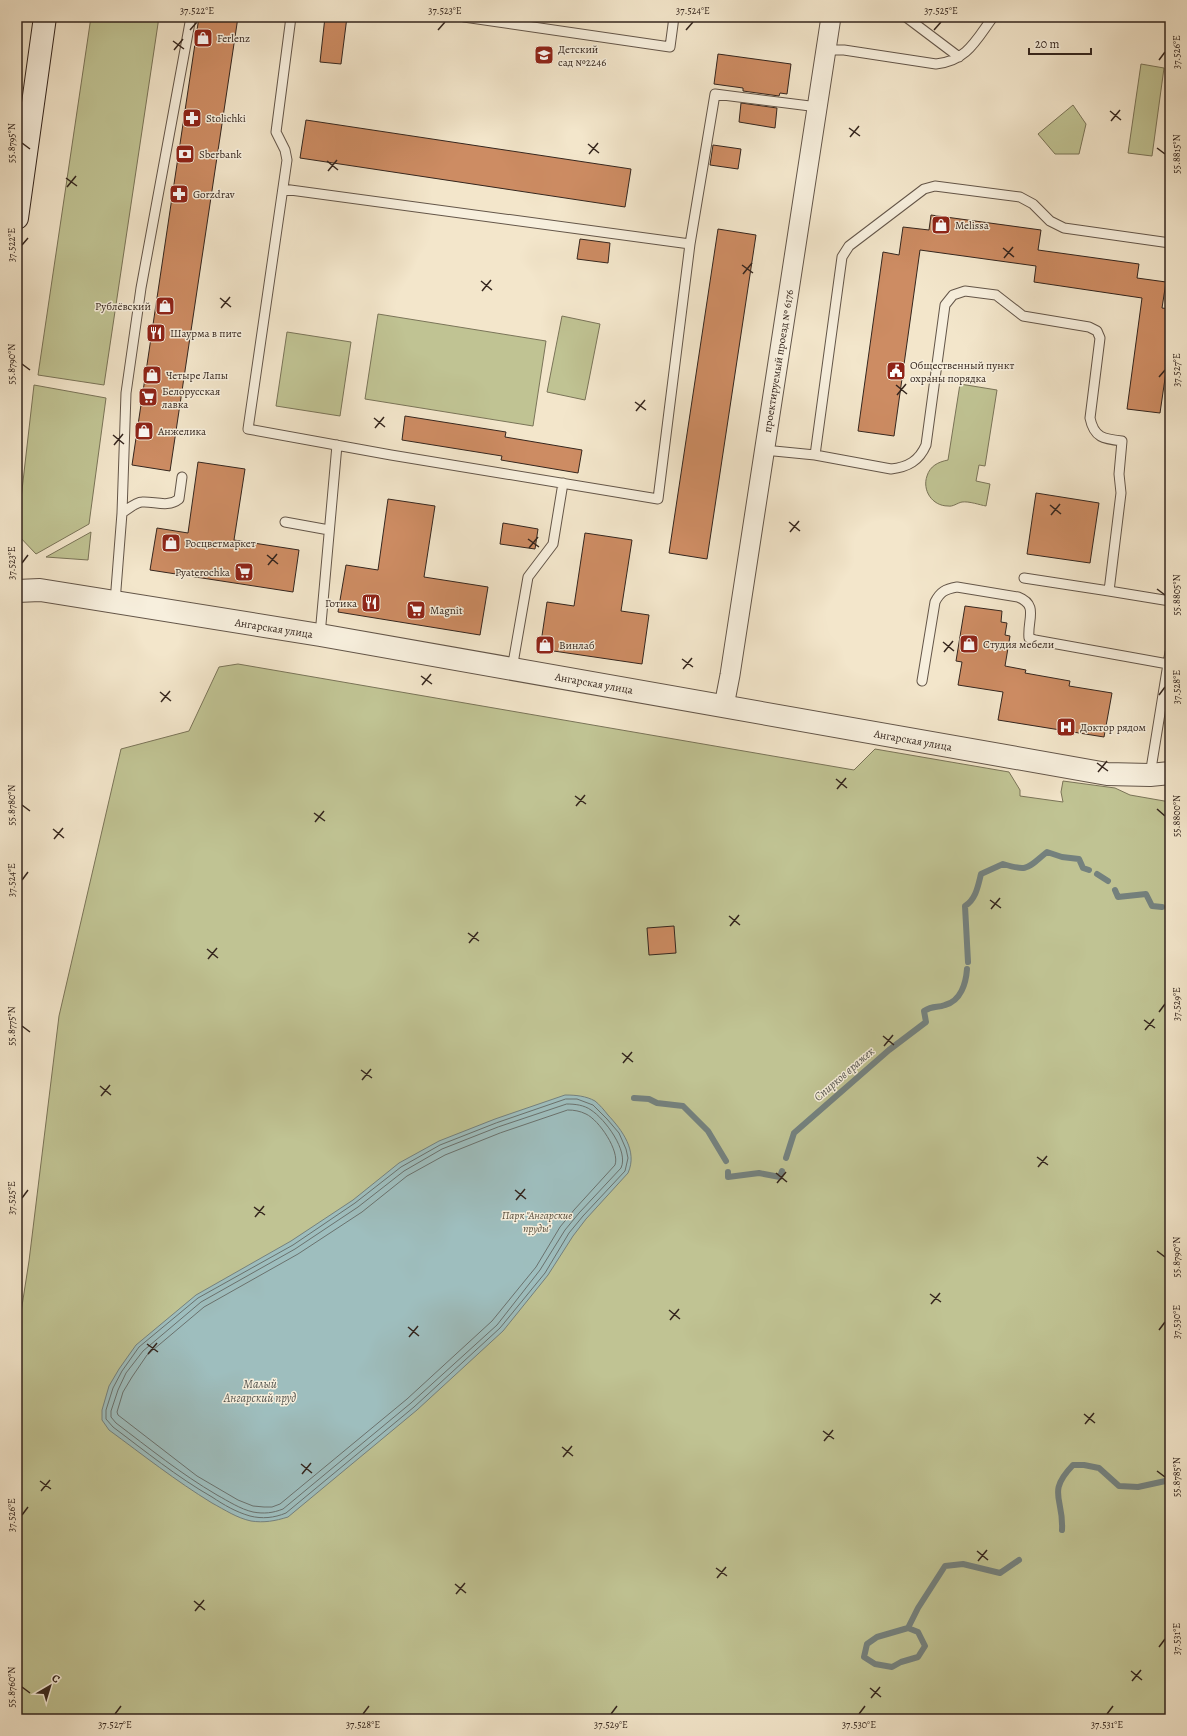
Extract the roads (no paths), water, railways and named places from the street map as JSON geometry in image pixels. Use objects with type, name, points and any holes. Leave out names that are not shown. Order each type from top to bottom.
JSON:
[{"type":"street","points":[[17,218],[45,17]]},
{"type":"street","name":"проектируемый проезд № 6176","points":[[724,706],[831,17]]},
{"type":"street","name":"Ангарская улица","points":[[17,592],[40,590],[320,635],[1106,774],[1160,774]]},
{"type":"lane","points":[[115,603],[122,513],[126,394],[141,288],[190,17]]},
{"type":"lane","points":[[291,17],[276,132],[286,155],[283,189],[248,429],[563,484],[658,499],[690,244],[715,94],[818,107]]},
{"type":"lane","points":[[464,17],[670,47],[674,17]]},
{"type":"lane","points":[[906,17],[959,57]]},
{"type":"lane","points":[[826,50],[844,50],[936,64],[949,63],[968,50],[993,17]]},
{"type":"lane","points":[[815,455],[842,257],[849,246],[924,190],[935,186],[1020,197],[1033,204],[1050,221],[1064,228],[1170,243]]},
{"type":"lane","points":[[283,189],[690,244]]},
{"type":"lane","points":[[764,450],[815,455],[891,469],[902,468],[914,462],[922,454],[926,444],[945,305],[953,295],[965,291],[996,295],[1023,316],[1089,327],[1097,331],[1100,338],[1090,418],[1092,428],[1105,440],[1122,440],[1119,474],[1121,493],[1109,591]]},
{"type":"lane","points":[[320,635],[337,445]]},
{"type":"lane","points":[[122,513],[140,502],[170,504],[174,502],[179,499],[182,477]]},
{"type":"lane","points":[[512,669],[528,577],[553,544],[563,484]]},
{"type":"lane","points":[[286,522],[329,530]]},
{"type":"lane","points":[[1024,578],[1170,601]]},
{"type":"lane","points":[[922,681],[935,602],[940,593],[948,588],[957,587],[1018,597],[1025,600],[1030,605],[1031,612],[1028,631],[1029,638],[1168,664]]},
{"type":"lane","points":[[1160,774],[1170,652]]},
{"type":"water","name":"Малый Ангарский пруд","points":[[565,1095],[581,1096],[595,1101],[618,1127],[630,1149],[631,1165],[628,1173],[586,1219],[573,1236],[548,1275],[503,1331],[417,1410],[288,1517],[279,1520],[256,1522],[231,1514],[186,1486],[109,1430],[102,1420],[102,1410],[109,1386],[119,1369],[136,1345],[196,1295],[291,1241],[353,1200],[399,1163],[439,1141],[495,1119]]},
{"type":"waterway","name":"Спирков вражек","points":[[968,962],[965,906],[972,900],[978,888],[981,874],[1003,864],[1018,868],[1027,867],[1047,852],[1062,857],[1079,859],[1083,868],[1089,870]]},
{"type":"waterway","name":"Спирков вражек","points":[[1097,874],[1108,881]]},
{"type":"waterway","name":"Спирков вражек","points":[[1115,890],[1118,897],[1146,894],[1152,906],[1162,907]]},
{"type":"waterway","name":"Спирков вражек","points":[[786,1158],[794,1133],[889,1050],[926,1022],[924,1011],[950,1003],[959,996],[964,985],[967,969]]},
{"type":"waterway","name":"Спирков вражек","points":[[634,1098],[649,1099],[657,1103],[683,1106],[708,1131],[726,1161]]},
{"type":"waterway","name":"Спирков вражек","points":[[728,1172],[728,1177],[759,1173],[780,1177],[782,1171]]},
{"type":"waterway","points":[[1062,1530],[1058,1489],[1060,1482],[1073,1465],[1084,1465],[1099,1468],[1119,1486],[1138,1487],[1170,1480]]},
{"type":"waterway","points":[[908,1628],[918,1608],[945,1566],[963,1564],[1000,1573],[1019,1560]]},
{"type":"waterway","points":[[908,1628],[918,1632],[925,1646],[918,1657],[901,1662],[892,1667],[875,1664],[864,1657],[867,1644],[877,1637],[908,1628]]},
{"type":"place","name":"Ferlenz","points":[[203,38]]},
{"type":"place","name":"Детский сад №2246","points":[[544,55]]},
{"type":"place","name":"Stolichki","points":[[192,118]]},
{"type":"place","name":"Sberbank","points":[[185,154]]},
{"type":"place","name":"Gorzdrav","points":[[179,194]]},
{"type":"place","name":"Melissa","points":[[941,225]]},
{"type":"place","name":"Рублёвский","points":[[165,306]]},
{"type":"place","name":"Шаурма в пите","points":[[156,333]]},
{"type":"place","name":"Общественный пункт охраны порядка","points":[[896,371]]},
{"type":"place","name":"Четыре Лапы","points":[[152,375]]},
{"type":"place","name":"Белорусская лавка","points":[[148,397]]},
{"type":"place","name":"Анжелика","points":[[144,431]]},
{"type":"place","name":"Росцветмаркет","points":[[171,543]]},
{"type":"place","name":"Pyaterochka","points":[[244,572]]},
{"type":"place","name":"Готика","points":[[371,603]]},
{"type":"place","name":"Magnit","points":[[416,610]]},
{"type":"place","name":"Студия мебели","points":[[969,644]]},
{"type":"place","name":"Винлаб","points":[[545,645]]},
{"type":"place","name":"Доктор рядом","points":[[1066,727]]},
{"type":"park label","name":"Парк \"Ангарские пруды\"","points":[[537,1221]]}]
